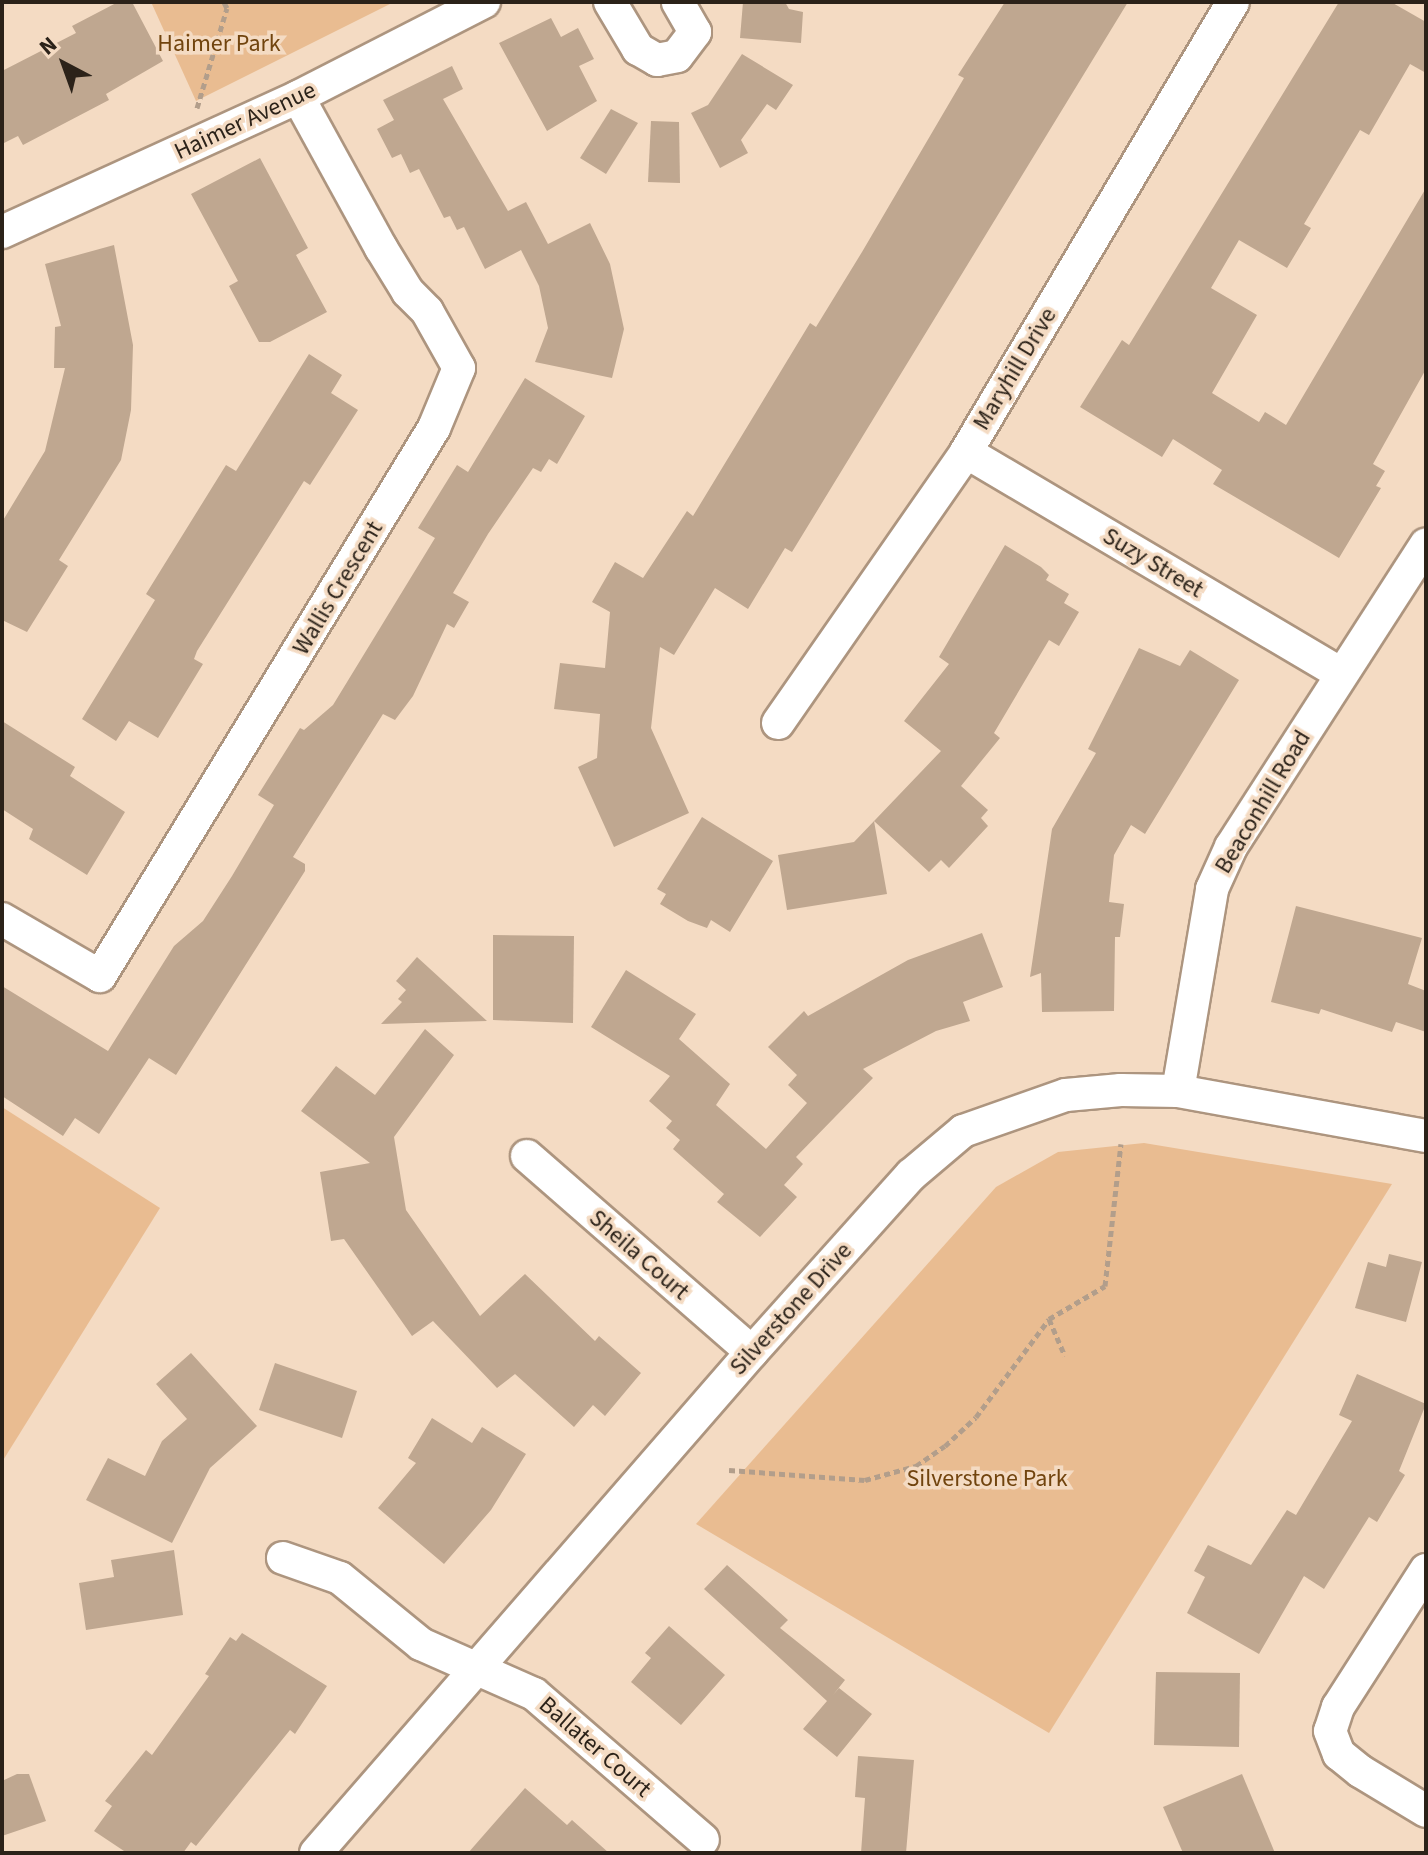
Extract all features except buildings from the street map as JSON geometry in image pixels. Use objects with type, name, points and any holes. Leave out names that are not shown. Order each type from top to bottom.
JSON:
[{"type":"street","name":"Haimer Avenue","points":[[2,232],[298,97],[484,2]]},
{"type":"street","points":[[610,2],[638,49],[657,60],[677,56],[695,32],[678,2]]},
{"type":"street","name":"Maryhill Drive","points":[[778,723],[966,452],[1233,2]]},
{"type":"street","name":"Wallis Crescent","points":[[2,919],[100,976],[426,442],[459,368],[427,311],[408,292],[381,248],[298,97]]},
{"type":"street","name":"Suzy Street","points":[[966,452],[1341,674]]},
{"type":"street","name":"Beaconhill Road","points":[[1178,1091],[1212,889],[1231,847],[1426,544]]},
{"type":"street","name":"Silverstone Drive","points":[[316,1853],[752,1352],[911,1175],[963,1131],[1011,1110],[1066,1095],[1178,1091],[1426,1136]]},
{"type":"street","name":"Sheila Court","points":[[527,1156],[752,1352]]},
{"type":"street","name":"Ballater Court","points":[[283,1558],[340,1578],[421,1644],[545,1702],[703,1840]]},
{"type":"street","points":[[1426,1570],[1338,1707],[1330,1731],[1339,1754],[1360,1771],[1426,1811]]},
{"type":"path","points":[[187,147],[226,5],[237,2]]},
{"type":"path","points":[[729,1470],[865,1480],[916,1466],[976,1417],[1049,1319],[1105,1286],[1121,1144]]},
{"type":"path","points":[[1049,1319],[1065,1356]]},
{"type":"green space","name":"Haimer Park","points":[[151,2],[394,2],[196,101]]},
{"type":"green space","points":[[2,1107],[160,1208],[2,1462]]},
{"type":"green space","name":"Silverstone Park","points":[[1144,1143],[1392,1184],[1049,1733],[696,1524],[996,1187],[1058,1152]]}]
